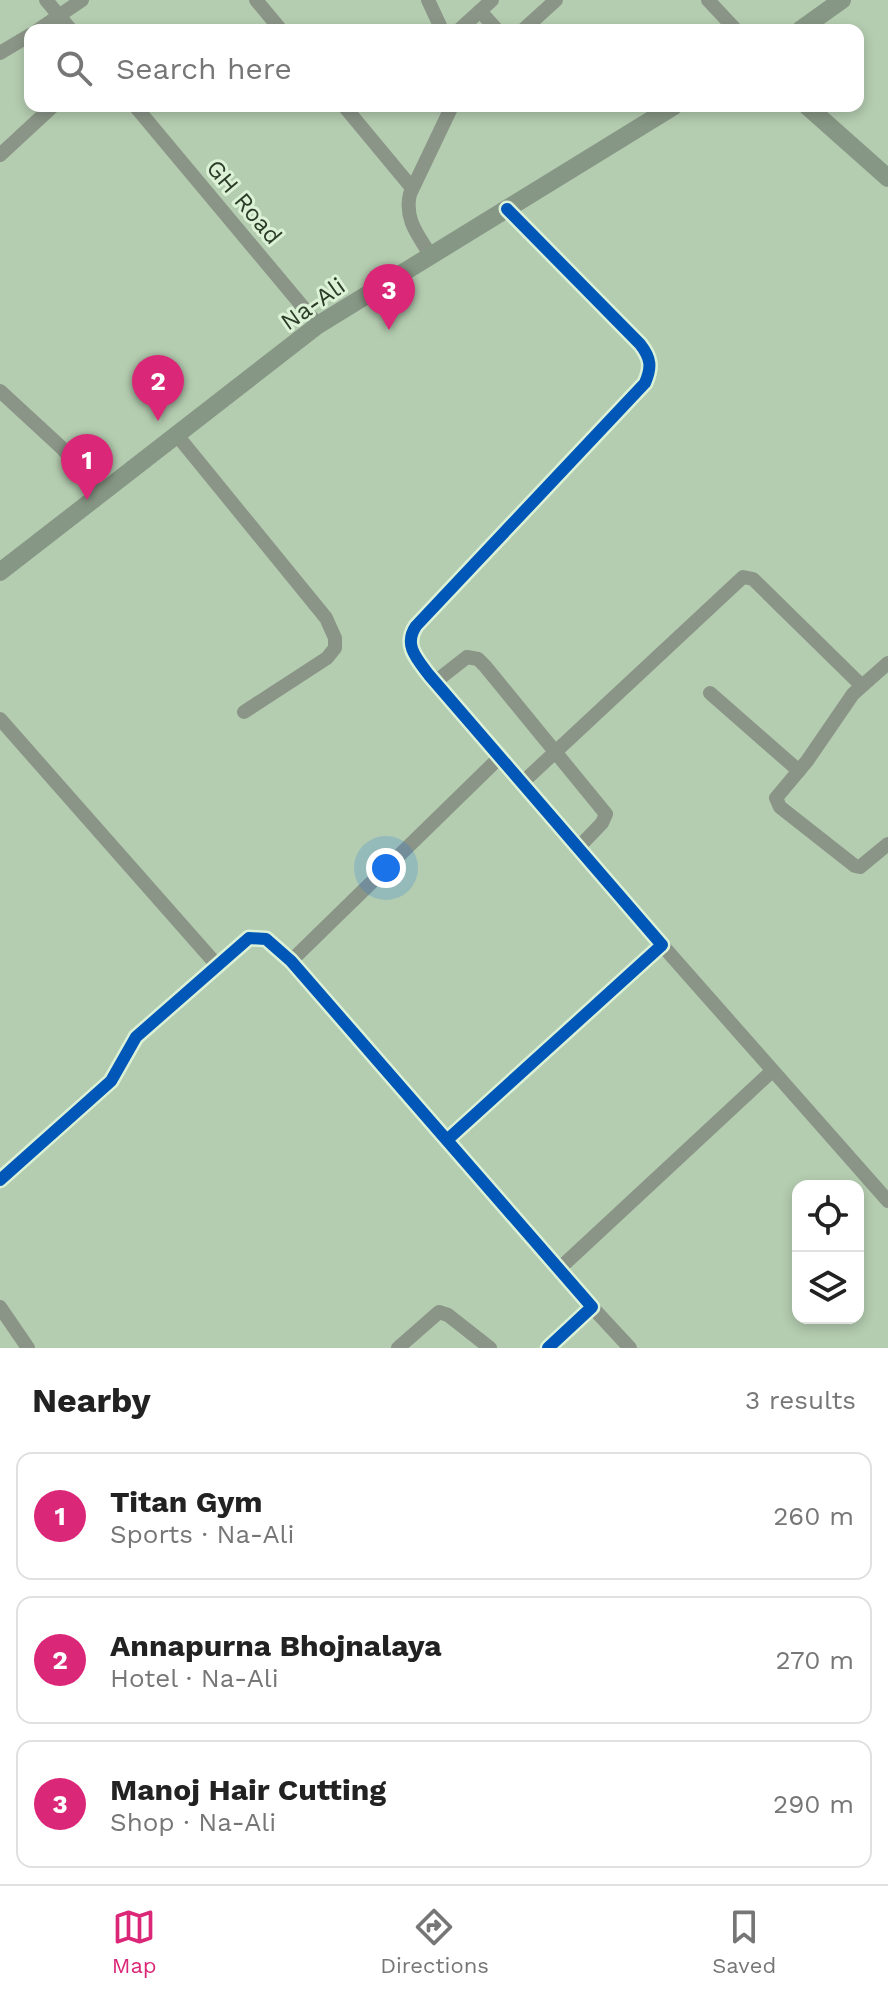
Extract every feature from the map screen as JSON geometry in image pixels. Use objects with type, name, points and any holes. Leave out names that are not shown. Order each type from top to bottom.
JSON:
[{"type":"main road","points":[[808,24],[842,0]]},
{"type":"main road","name":"Na-Ali","points":[[0,572],[318,325],[664,112]]},
{"type":"main road","points":[[814,112],[888,178]]},
{"type":"street","points":[[46,0],[66,24]]},
{"type":"street","points":[[48,24],[82,0]]},
{"type":"street","points":[[256,0],[276,24]]},
{"type":"street","points":[[428,0],[439,24]]},
{"type":"street","points":[[466,24],[492,0]]},
{"type":"street","points":[[530,24],[556,0]]},
{"type":"street","points":[[708,0],[730,24]]},
{"type":"street","points":[[480,11],[492,24]]},
{"type":"street","points":[[0,53],[24,39]]},
{"type":"street","points":[[0,155],[47,112]]},
{"type":"street","name":"GH Road","points":[[140,112],[318,325]]},
{"type":"street","points":[[349,112],[412,188]]},
{"type":"street","points":[[431,256],[409,219],[408,204],[412,188],[449,112]]},
{"type":"street","points":[[507,209],[640,344],[649,356],[650,369],[645,383],[410,635],[410,646],[435,682],[888,1201]]},
{"type":"street","points":[[0,391],[63,449],[100,494]]},
{"type":"street","points":[[176,434],[326,618],[335,638],[335,648],[327,658],[244,712]]},
{"type":"street","points":[[522,783],[743,577],[753,579],[861,685]]},
{"type":"street","points":[[435,682],[467,657],[478,659],[606,814],[602,823],[578,848]]},
{"type":"street","points":[[888,663],[846,702],[799,771],[776,798],[780,807],[855,866],[860,867],[888,844]]},
{"type":"street","points":[[710,693],[799,771]]},
{"type":"street","points":[[0,719],[216,964]]},
{"type":"street","points":[[291,961],[500,757]]},
{"type":"street","points":[[0,1180],[104,1088],[136,1037],[216,964],[249,938],[266,939],[291,961],[558,1270],[630,1348]]},
{"type":"street","points":[[447,1140],[662,945]]},
{"type":"street","points":[[558,1270],[772,1071]]},
{"type":"street","points":[[0,1307],[28,1348]]},
{"type":"street","points":[[548,1348],[592,1307]]},
{"type":"street","points":[[398,1348],[435,1315],[443,1312],[490,1348]]},
{"type":"cycle path","points":[[447,1140],[662,945],[429,675],[411,646],[416,626],[645,383],[649,372],[648,358],[640,344],[507,209]]},
{"type":"cycle path","points":[[0,1180],[111,1081],[136,1037],[249,938],[266,939],[291,961],[592,1307],[548,1348]]},
{"type":"place","name":"Manoj Hair Cutting","points":[[389,330]]},
{"type":"place","name":"Annapurna Bhojnalaya","points":[[158,421]]},
{"type":"place","name":"Titan Gym","points":[[87,500]]}]
